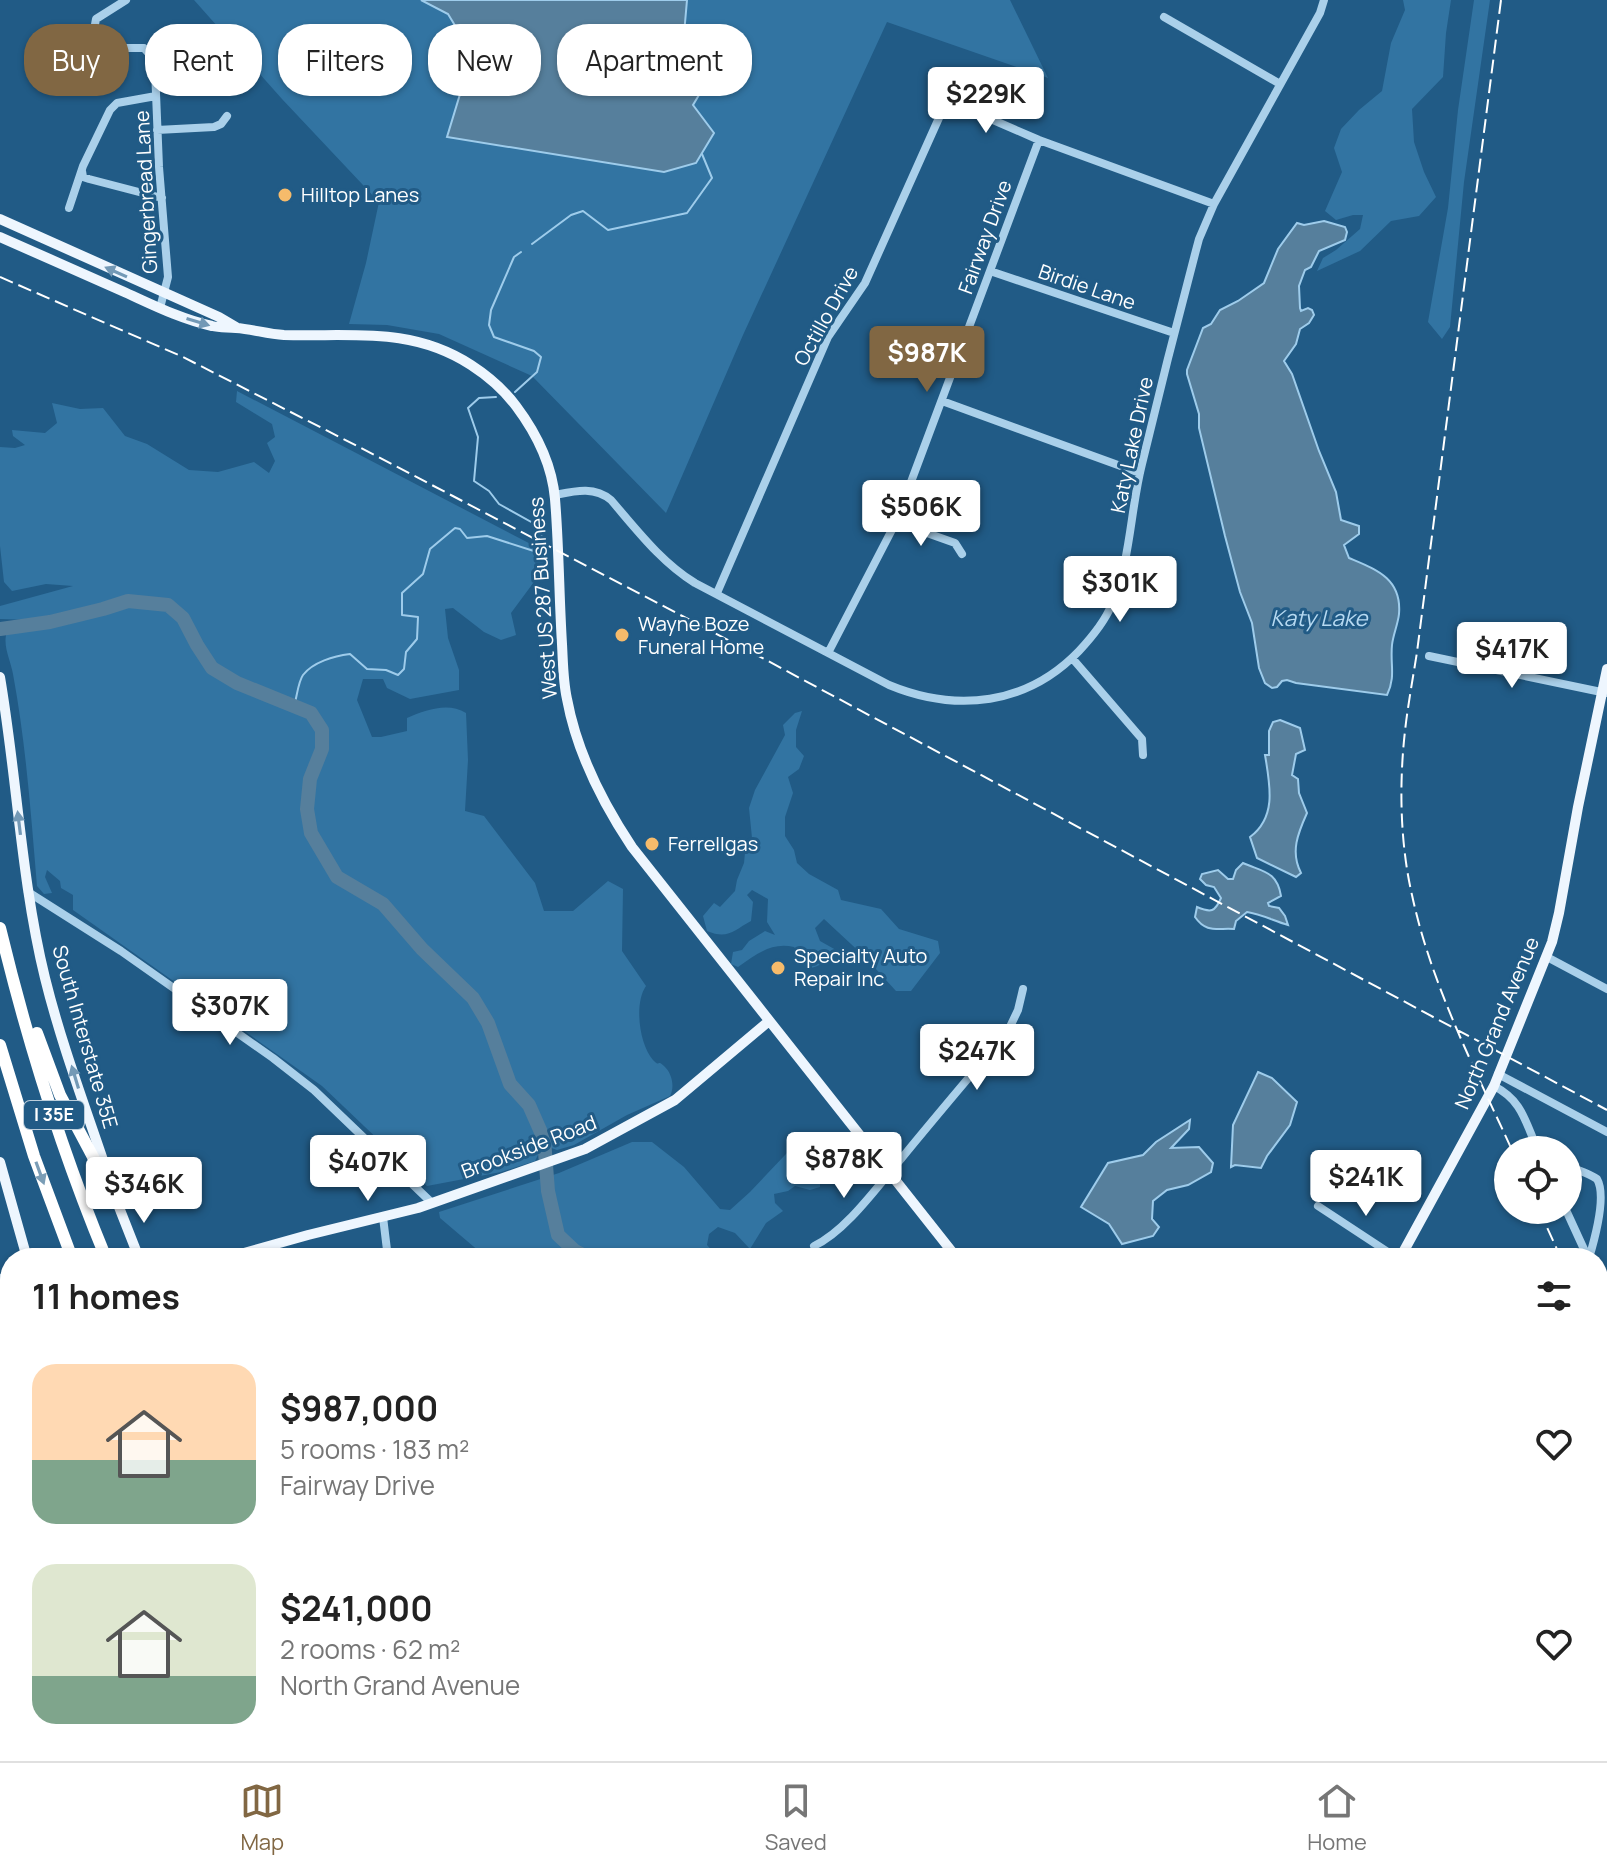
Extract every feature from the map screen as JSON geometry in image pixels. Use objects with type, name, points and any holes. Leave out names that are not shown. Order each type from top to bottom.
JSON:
[{"type":"highway","name":"I 35E","points":[[0,928],[55,1118],[102,1248]]},
{"type":"highway","points":[[10,969],[23,990],[60,1095],[118,1204]]},
{"type":"highway","name":"I 35E","points":[[0,1045],[34,1156],[68,1248]]},
{"type":"main road","name":"West US 287 Business","points":[[0,219],[238,328]]},
{"type":"main road","name":"West US 287 Business","points":[[0,237],[160,308],[215,327],[275,334],[371,334],[426,343],[484,373],[513,401],[545,456],[555,495],[567,699],[579,746],[607,810],[632,847],[949,1248]]},
{"type":"main road","name":"North Grand Avenue","points":[[1404,1248],[1494,1086],[1547,957],[1559,913],[1607,669]]},
{"type":"main road","name":"South Interstate 35E","points":[[0,677],[28,892],[49,992],[79,1090],[135,1248]]},
{"type":"main road","name":"Brookside Road","points":[[262,1248],[432,1203],[601,1141],[675,1100],[769,1021]]},
{"type":"main road","points":[[1,1166],[24,1248]]},
{"type":"street","name":"Gingerbread Lane","points":[[126,0],[96,19],[93,46],[145,49]]},
{"type":"street","name":"Katy Lake Drive","points":[[555,495],[585,490],[604,494],[675,571],[912,695],[938,700],[993,700],[1016,693],[1061,669],[1096,633],[1111,608],[1126,560],[1140,473],[1199,239],[1214,204],[1320,13],[1324,0]]},
{"type":"street","points":[[1164,17],[1280,84]]},
{"type":"street","name":"Gingerbread Lane","points":[[156,96],[168,277],[160,308]]},
{"type":"street","points":[[69,208],[83,166],[110,110],[117,103],[156,96]]},
{"type":"street","name":"Octillo Drive","points":[[717,593],[828,337],[865,283],[947,100],[1039,140]]},
{"type":"street","points":[[157,130],[214,127],[227,116]]},
{"type":"street","points":[[1039,140],[1214,204]]},
{"type":"street","name":"Fairway Drive","points":[[828,653],[896,522],[1039,140]]},
{"type":"street","points":[[83,166],[83,177],[162,198]]},
{"type":"street","name":"Birdie Lane","points":[[990,271],[1174,333]]},
{"type":"street","points":[[942,401],[1140,473]]},
{"type":"street","points":[[896,522],[955,543],[962,554]]},
{"type":"street","points":[[1429,656],[1604,692]]},
{"type":"street","points":[[1072,658],[1142,739],[1143,755]]},
{"type":"street","points":[[28,892],[133,959],[273,1058],[314,1090],[432,1203]]},
{"type":"street","points":[[1547,957],[1607,989]]},
{"type":"street","points":[[814,1246],[838,1230],[1008,1031],[1023,989]]},
{"type":"street","points":[[1498,1074],[1607,1132]]},
{"type":"street","points":[[1494,1086],[1505,1091],[1517,1103],[1532,1136]]},
{"type":"street","points":[[1582,1171],[1591,1175],[1603,1187],[1605,1201],[1591,1248]]},
{"type":"street","points":[[1318,1206],[1383,1248]]},
{"type":"street","points":[[383,1217],[387,1248]]},
{"type":"street","points":[[1572,1224],[1583,1248]]},
{"type":"shaded area","points":[[194,0],[1010,0],[1048,78],[887,22],[743,335],[666,513],[532,376],[439,334],[387,325],[349,324],[379,202],[279,96],[412,96],[412,24],[278,24],[278,94],[262,76],[262,24],[215,24]]},
{"type":"shaded area","points":[[1403,0],[1451,0],[1443,77],[1412,109],[1414,142],[1436,197],[1419,216],[1391,221],[1360,251],[1317,271],[1323,258],[1360,229],[1363,215],[1336,220],[1325,211],[1342,172],[1334,148],[1341,129],[1382,91],[1391,43],[1405,10]]},
{"type":"shaded area","points":[[1474,0],[1490,0],[1464,182],[1450,327],[1442,339],[1428,322],[1448,208]]},
{"type":"shaded area","points":[[237,391],[548,553],[548,563],[511,613],[516,635],[501,640],[484,632],[453,608],[445,609],[448,638],[459,670],[459,690],[410,699],[387,688],[383,679],[363,679],[357,700],[372,737],[407,731],[407,718],[429,710],[452,708],[466,713],[468,760],[465,811],[484,816],[535,883],[544,911],[573,911],[608,881],[623,889],[622,951],[646,986],[640,1002],[641,1034],[653,1060],[662,1064],[671,1076],[670,1096],[627,1115],[574,1145],[557,1150],[543,1145],[535,1161],[501,1172],[427,1186],[322,1086],[73,910],[73,895],[61,888],[60,881],[47,870],[45,877],[52,893],[44,894],[37,886],[25,753],[6,637],[7,632],[69,624],[91,613],[61,614],[33,620],[0,619],[0,606],[73,586],[46,584],[12,591],[4,582],[0,546],[0,447],[25,445],[13,436],[12,430],[45,433],[57,423],[52,403],[80,409],[103,408],[125,436],[147,444],[189,470],[218,472],[254,462],[269,473],[275,461],[267,443],[275,437],[272,424],[236,402]]},
{"type":"shaded area","points":[[802,711],[796,730],[796,747],[804,756],[799,769],[788,777],[793,793],[785,817],[785,836],[794,850],[797,863],[809,874],[838,890],[841,900],[881,909],[899,929],[938,941],[940,953],[911,991],[896,991],[824,919],[815,928],[820,941],[836,950],[820,965],[806,969],[801,955],[794,947],[786,946],[764,950],[738,967],[731,964],[733,952],[742,950],[749,941],[765,931],[775,935],[767,922],[768,899],[752,890],[747,895],[753,902],[751,921],[726,934],[707,931],[703,916],[714,903],[720,907],[735,891],[752,838],[749,808],[755,790],[785,735],[783,725],[795,713]]},
{"type":"shaded area","points":[[804,1135],[808,1145],[800,1159],[809,1156],[820,1159],[820,1187],[810,1190],[795,1186],[774,1194],[775,1203],[783,1211],[766,1223],[751,1248],[735,1233],[718,1227],[709,1234],[707,1245],[710,1248],[475,1248],[440,1218],[439,1212],[559,1173],[632,1142],[652,1142],[684,1167],[720,1209],[730,1210]]},
{"type":"water","points":[[421,0],[687,0],[685,24],[557,24],[557,96],[698,96],[693,105],[714,133],[696,163],[664,172],[447,137],[459,96],[541,96],[541,24],[454,24],[448,14]]},
{"type":"water","name":"Katy Lake","points":[[1324,221],[1345,227],[1345,240],[1319,251],[1311,267],[1305,270],[1299,286],[1300,308],[1301,311],[1312,310],[1314,315],[1300,329],[1296,344],[1284,361],[1292,374],[1336,492],[1341,520],[1359,526],[1359,534],[1344,545],[1349,558],[1377,571],[1396,592],[1399,614],[1387,695],[1287,680],[1272,688],[1265,683],[1259,668],[1252,623],[1225,536],[1199,428],[1199,414],[1187,374],[1203,328],[1211,324],[1220,310],[1264,283],[1278,249],[1297,223],[1304,225]]},
{"type":"water","points":[[1280,720],[1300,728],[1305,750],[1296,754],[1292,775],[1298,779],[1299,793],[1307,813],[1296,843],[1296,858],[1301,873],[1296,877],[1257,858],[1250,837],[1259,829],[1268,810],[1270,789],[1265,755],[1269,755],[1269,731],[1273,722]]},
{"type":"water","points":[[1243,863],[1268,874],[1276,882],[1281,896],[1268,903],[1279,908],[1288,925],[1247,912],[1236,921],[1234,929],[1212,929],[1195,917],[1197,907],[1212,910],[1221,898],[1214,887],[1200,879],[1202,874],[1218,870],[1228,879],[1233,879]]},
{"type":"water","points":[[1258,1072],[1272,1078],[1297,1102],[1290,1125],[1261,1168],[1231,1167],[1233,1125]]},
{"type":"water","points":[[1190,1120],[1189,1129],[1171,1148],[1199,1147],[1213,1163],[1211,1172],[1188,1185],[1167,1190],[1153,1201],[1152,1219],[1159,1227],[1153,1236],[1122,1244],[1109,1224],[1081,1207],[1108,1163],[1143,1155],[1156,1142]]},
{"type":"waterway","points":[[532,244],[571,215],[583,211],[608,230],[687,213],[712,178],[702,154]]},
{"type":"waterway","points":[[515,392],[537,372],[541,357],[534,351],[494,337],[489,325],[491,310],[514,257],[521,252]]},
{"type":"waterway","points":[[294,706],[303,675],[318,663],[331,658],[350,654],[367,669],[386,670],[398,675],[404,669],[406,652],[417,639],[418,617],[402,615],[402,593],[423,574],[430,549],[455,528],[460,529],[467,538],[487,536],[540,553],[542,528],[499,504],[489,491],[474,481],[478,437],[468,408],[479,398],[496,397]]},
{"type":"waterway","points":[[0,629],[50,622],[128,601],[168,605],[183,618],[212,668],[237,683],[311,713],[322,730],[322,749],[310,779],[307,809],[311,833],[337,877],[383,904],[422,949],[473,998],[488,1023],[510,1084],[529,1105],[544,1139],[548,1191],[558,1235],[572,1248]]},
{"type":"railway","points":[[1501,0],[1406,721],[1401,792],[1405,855],[1430,961],[1455,1025],[1506,1136]]},
{"type":"railway","points":[[0,277],[183,357],[361,448],[753,653],[1607,1110]]},
{"type":"railway","points":[[1545,1224],[1556,1248]]},
{"type":"place","name":"Hilltop Lanes","points":[[285,195]]},
{"type":"place","name":"Wayne Boze Funeral Home","points":[[622,635]]},
{"type":"place","name":"Ferrellgas","points":[[652,844]]},
{"type":"place","name":"Specialty Auto Repair Inc","points":[[778,968]]}]
